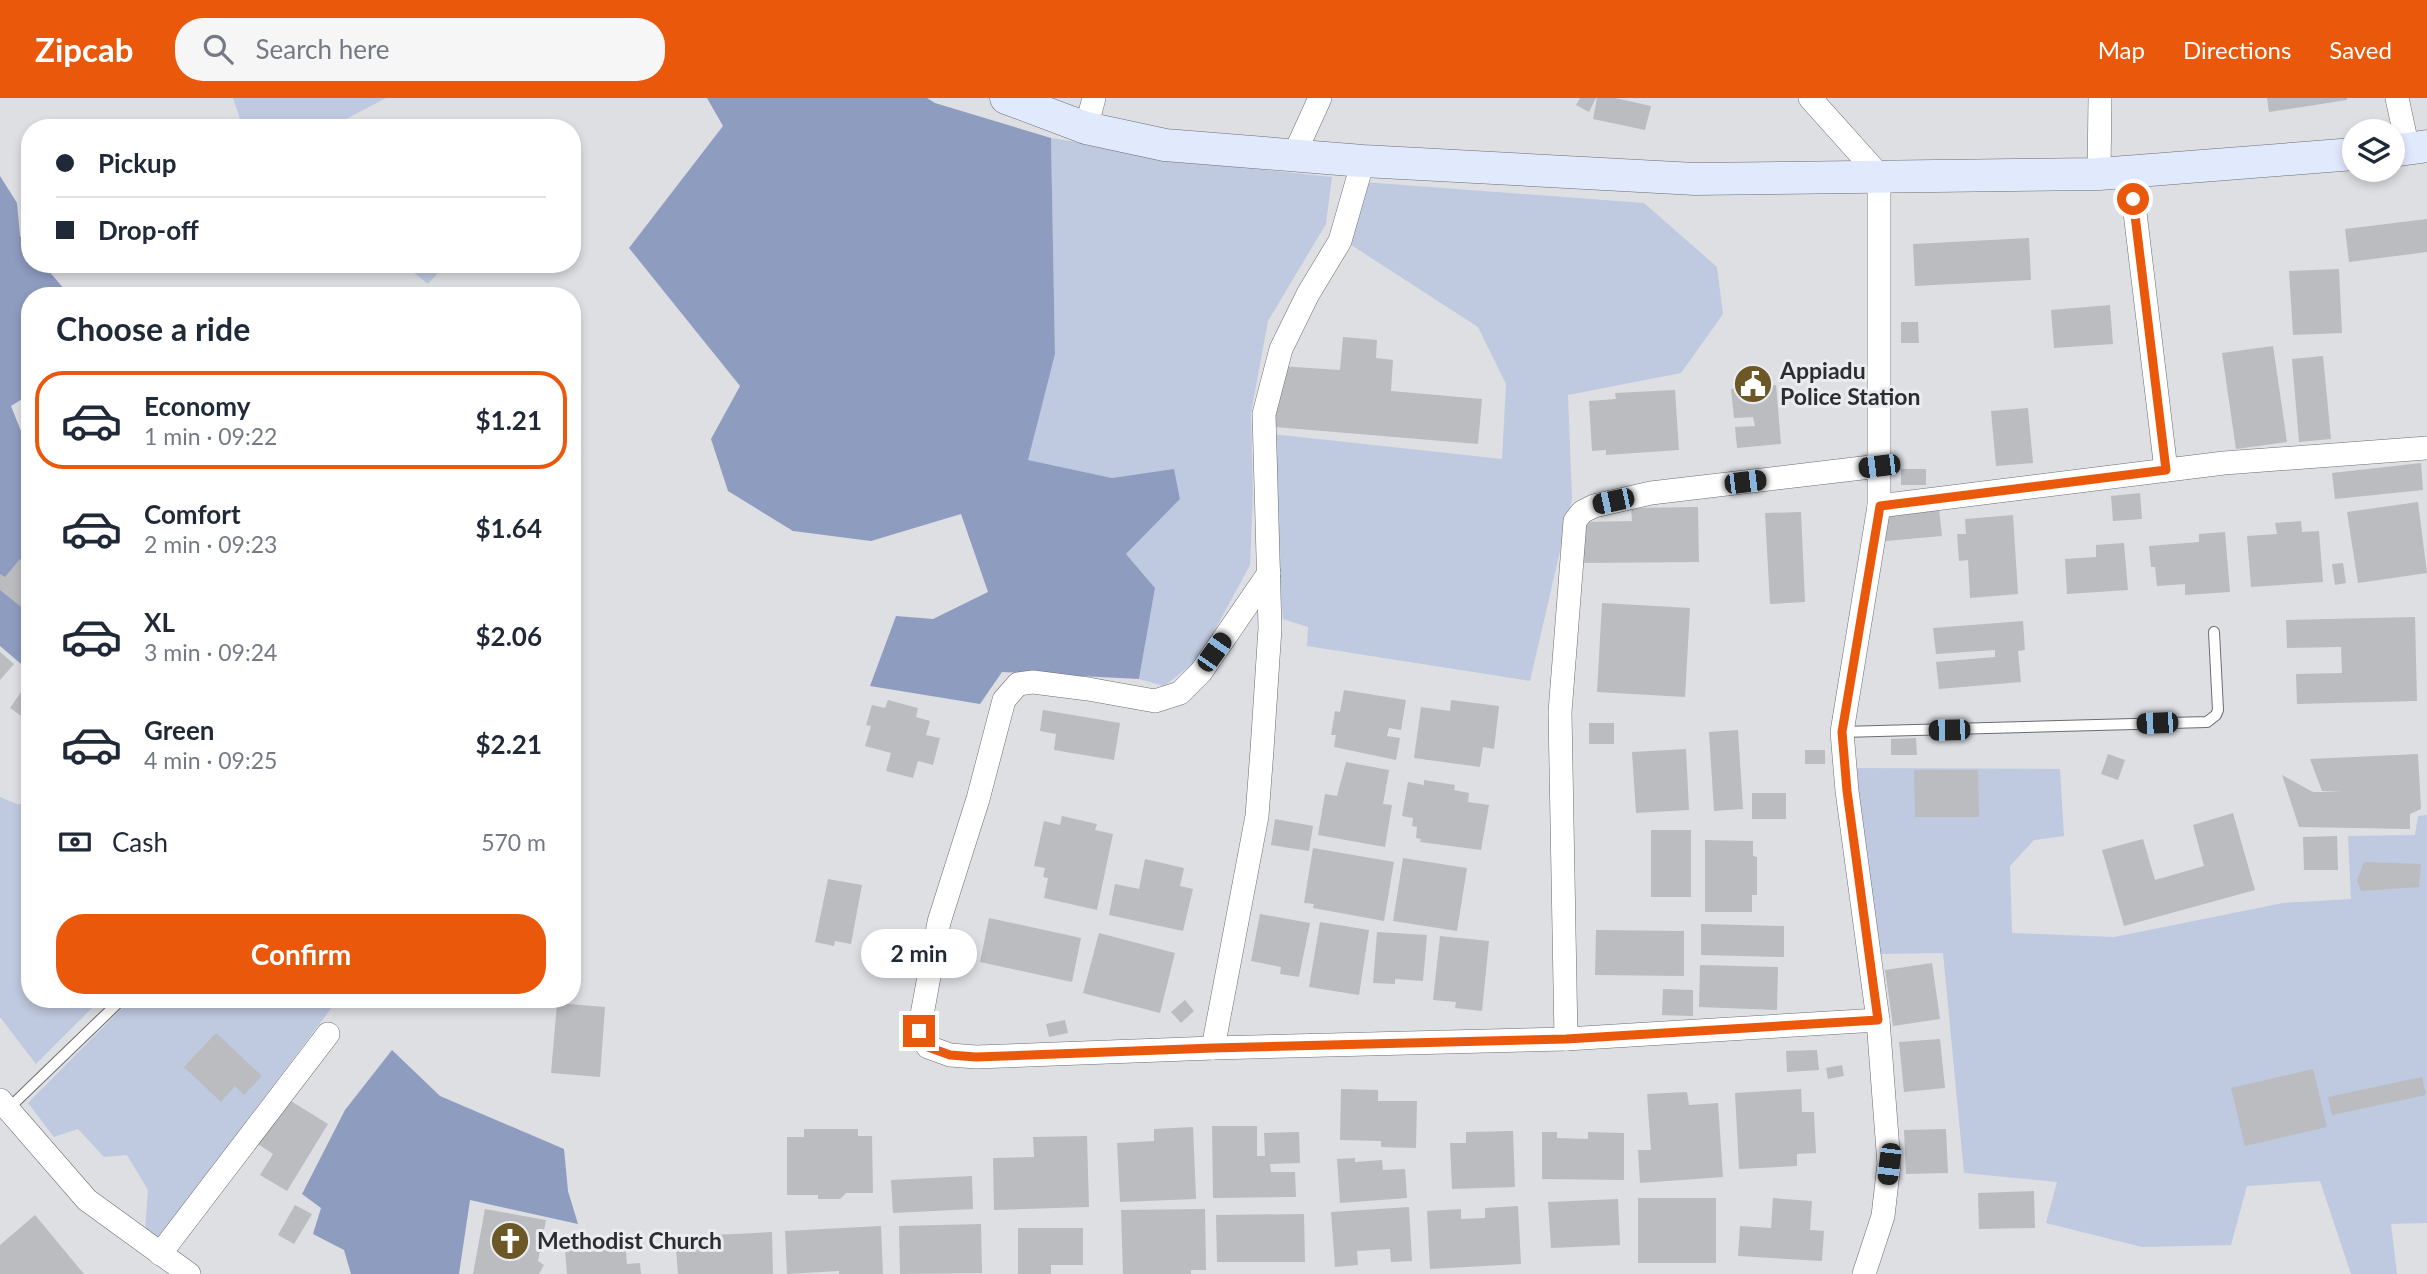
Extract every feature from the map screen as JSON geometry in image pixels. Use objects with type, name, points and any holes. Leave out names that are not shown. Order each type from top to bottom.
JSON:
[{"type":"street","points":[[1006,98],[1086,128],[1165,145],[1363,161],[1695,179],[2115,173],[2342,155]]},
{"type":"street","points":[[1086,128],[1094,98]]},
{"type":"street","points":[[1294,155],[1320,98]]},
{"type":"street","points":[[1810,98],[1880,175],[1880,506],[1842,732],[1847,791],[1878,1020],[1889,1164],[1883,1216],[1864,1274]]},
{"type":"street","points":[[2099,98],[2115,173],[2166,470]]},
{"type":"street","points":[[2397,98],[2409,149]]},
{"type":"street","points":[[1213,1048],[1257,816],[1270,628],[1264,414],[1281,349],[1308,294],[1340,241],[1363,161]]},
{"type":"street","points":[[1880,506],[2224,463],[2427,448]]},
{"type":"street","points":[[1566,1039],[1560,712],[1576,521],[1582,512],[1594,506],[1651,493],[1879,466]]},
{"type":"street","points":[[1269,573],[1201,672],[1181,693],[1155,701],[1033,682],[1018,684],[1004,700],[978,799],[939,922],[919,1031],[928,1047],[950,1055],[976,1057],[1566,1039],[1878,1020]]},
{"type":"street","points":[[160,1254],[328,1034]]},
{"type":"street","points":[[3,1108],[87,1200],[189,1274]]},
{"type":"lane","points":[[1842,732],[2207,722],[2218,710],[2214,632]]},
{"type":"lane","points":[[3,1108],[112,1008]]},
{"type":"shaded area","points":[[233,98],[386,98],[346,119],[240,119]]},
{"type":"shaded area","points":[[707,98],[927,98],[935,103],[1051,138],[1055,354],[1028,460],[1112,478],[1174,469],[1180,499],[1126,554],[1155,588],[1139,679],[1002,672],[980,704],[870,686],[896,616],[933,619],[988,592],[961,514],[871,541],[793,531],[728,491],[711,439],[740,386],[629,248],[723,126]]},
{"type":"shaded area","points":[[1051,138],[1216,165],[1332,177],[1326,224],[1268,321],[1251,413],[1253,494],[1250,565],[1199,659],[1164,686],[1139,679],[1155,588],[1126,554],[1180,499],[1174,470],[1112,478],[1027,460],[1055,354]]},
{"type":"shaded area","points":[[0,176],[17,203],[21,273],[51,273],[62,287],[21,287],[21,400],[11,406],[21,431],[21,664],[0,646]]},
{"type":"shaded area","points":[[1363,182],[1644,203],[1717,267],[1723,314],[1681,373],[1568,395],[1572,499],[1530,681],[1307,646],[1308,627],[1283,619],[1272,434],[1502,459],[1506,384],[1478,327],[1345,241]]},
{"type":"shaded area","points":[[414,273],[438,273],[428,284]]},
{"type":"shaded area","points":[[1854,768],[2060,769],[2064,836],[2034,840],[2010,866],[2012,933],[2114,937],[2283,903],[2351,899],[2348,836],[2415,835],[2418,816],[2427,815],[2427,1223],[2391,1224],[2397,1274],[2351,1274],[2320,1181],[2247,1186],[2231,1245],[2142,1247],[2046,1223],[2057,1182],[1964,1173],[1943,953],[1874,954]]},
{"type":"shaded area","points":[[0,797],[21,804],[21,1008],[92,1008],[36,1064],[0,1017]]},
{"type":"shaded area","points":[[122,1008],[331,1008],[157,1241],[145,1230],[148,1190],[127,1155],[104,1157],[78,1129],[54,1137],[28,1103]]},
{"type":"shaded area","points":[[392,1050],[440,1096],[564,1149],[568,1191],[578,1224],[470,1200],[459,1274],[351,1274],[344,1250],[313,1234],[321,1208],[302,1194],[345,1110]]},
{"type":"building","points":[[1580,98],[1596,98],[1589,112],[1576,105]]},
{"type":"building","points":[[1597,98],[1615,98],[1651,106],[1645,130],[1593,119]]},
{"type":"building","points":[[2267,98],[2347,98],[2347,100],[2269,112]]},
{"type":"building","points":[[2427,219],[2427,252],[2349,262],[2345,229]]},
{"type":"building","points":[[2029,238],[2031,280],[1915,286],[1913,244]]},
{"type":"building","points":[[2339,269],[2342,333],[2293,335],[2289,271]]},
{"type":"building","points":[[2110,305],[2113,344],[2054,348],[2051,310]]},
{"type":"building","points":[[1901,322],[1918,322],[1919,343],[1901,343]]},
{"type":"building","points":[[1343,337],[1377,340],[1376,358],[1393,360],[1391,391],[1482,399],[1478,444],[1275,427],[1280,366],[1340,370]]},
{"type":"building","points":[[2273,346],[2287,442],[2236,449],[2222,353]]},
{"type":"building","points":[[2323,356],[2331,439],[2299,442],[2292,359]]},
{"type":"building","points":[[1776,385],[1781,444],[1737,448],[1735,427],[1755,426],[1753,417],[1734,418],[1731,389]]},
{"type":"building","points":[[1675,390],[1679,450],[1606,455],[1606,450],[1592,451],[1589,401],[1616,399],[1615,393]]},
{"type":"building","points":[[2028,408],[2033,463],[1996,466],[1991,411]]},
{"type":"building","points":[[2421,463],[2423,490],[2335,499],[2332,473]]},
{"type":"building","points":[[1901,469],[1926,469],[1926,485],[1901,485]]},
{"type":"building","points":[[2140,493],[2142,519],[2113,521],[2111,496]]},
{"type":"building","points":[[2418,502],[2427,573],[2358,583],[2347,512]]},
{"type":"building","points":[[1698,507],[1699,562],[1582,563],[1581,522],[1632,521],[1631,508]]},
{"type":"building","points":[[1939,509],[1942,536],[1886,541],[1883,514]]},
{"type":"building","points":[[1801,512],[1805,602],[1770,604],[1765,513]]},
{"type":"building","points":[[2013,515],[2018,594],[1970,598],[1968,560],[1959,561],[1957,534],[1966,534],[1965,519]]},
{"type":"building","points":[[2301,521],[2302,532],[2319,531],[2323,582],[2251,587],[2247,536],[2277,534],[2275,523]]},
{"type":"building","points":[[2225,532],[2230,592],[2185,595],[2185,584],[2157,586],[2155,567],[2151,567],[2149,546],[2199,542],[2199,534]]},
{"type":"building","points":[[2124,543],[2128,590],[2067,594],[2065,559],[2096,557],[2096,545]]},
{"type":"building","points":[[21,560],[21,607],[0,590],[0,574],[5,577]]},
{"type":"building","points":[[2343,563],[2346,583],[2335,585],[2332,564]]},
{"type":"building","points":[[1602,603],[1690,608],[1685,697],[1597,692]]},
{"type":"building","points":[[2415,617],[2417,701],[2297,704],[2296,674],[2342,673],[2341,647],[2287,648],[2286,620]]},
{"type":"building","points":[[2023,621],[2025,650],[2018,651],[2021,682],[1939,689],[1936,662],[1995,657],[1995,650],[1936,654],[1933,628]]},
{"type":"building","points":[[0,652],[14,664],[0,680]]},
{"type":"building","points":[[1344,690],[1406,700],[1401,730],[1389,728],[1387,736],[1400,738],[1396,760],[1334,747],[1336,735],[1331,735],[1335,711],[1340,712]]},
{"type":"building","points":[[21,692],[21,716],[10,708]]},
{"type":"building","points":[[888,700],[918,708],[916,717],[930,721],[926,735],[940,738],[933,765],[918,761],[913,778],[886,771],[891,753],[865,746],[871,726],[866,725],[872,705],[885,708]]},
{"type":"building","points":[[1451,700],[1499,706],[1494,749],[1483,747],[1480,767],[1414,758],[1421,707],[1450,711]]},
{"type":"building","points":[[1043,710],[1120,723],[1114,760],[1054,750],[1056,734],[1040,731]]},
{"type":"building","points":[[1589,723],[1614,723],[1614,744],[1589,744]]},
{"type":"building","points":[[1738,730],[1743,809],[1714,811],[1709,732]]},
{"type":"building","points":[[1916,738],[1917,755],[1891,755],[1891,739]]},
{"type":"building","points":[[1686,749],[1689,810],[1636,813],[1632,752]]},
{"type":"building","points":[[1805,750],[1825,750],[1825,764],[1805,764]]},
{"type":"building","points":[[2108,754],[2125,760],[2118,780],[2101,774]]},
{"type":"building","points":[[2418,754],[2421,809],[2410,814],[2410,829],[2299,827],[2282,775],[2313,792],[2341,792],[2322,791],[2310,759]]},
{"type":"building","points":[[1346,762],[1389,770],[1383,804],[1392,805],[1385,847],[1318,835],[1325,794],[1337,796]]},
{"type":"building","points":[[1914,770],[1978,770],[1979,817],[1915,817]]},
{"type":"building","points":[[1424,780],[1455,785],[1454,790],[1469,793],[1468,802],[1489,805],[1481,850],[1420,842],[1421,839],[1416,838],[1417,827],[1412,826],[1413,818],[1402,816],[1408,782],[1424,785]]},
{"type":"building","points":[[1752,793],[1786,793],[1786,819],[1752,819]]},
{"type":"building","points":[[2233,813],[2255,890],[2124,926],[2102,850],[2143,839],[2155,880],[2204,866],[2193,825]]},
{"type":"building","points":[[1062,816],[1097,824],[1095,830],[1113,834],[1097,910],[1044,898],[1048,878],[1043,877],[1045,868],[1034,866],[1044,821],[1060,825]]},
{"type":"building","points":[[1275,819],[1313,826],[1309,851],[1271,845]]},
{"type":"building","points":[[1651,830],[1691,830],[1691,897],[1651,897]]},
{"type":"building","points":[[2337,836],[2338,870],[2304,870],[2303,837]]},
{"type":"building","points":[[1705,840],[1753,841],[1753,856],[1757,857],[1757,895],[1752,895],[1752,912],[1705,912]]},
{"type":"building","points":[[1313,848],[1394,862],[1384,921],[1313,908],[1314,904],[1304,903]]},
{"type":"building","points":[[1403,858],[1467,868],[1457,931],[1393,921]]},
{"type":"building","points":[[1145,859],[1184,868],[1180,886],[1193,889],[1183,931],[1109,915],[1115,884],[1139,889]]},
{"type":"building","points":[[2364,862],[2421,864],[2419,887],[2361,891],[2357,880]]},
{"type":"building","points":[[828,879],[862,885],[851,944],[835,941],[834,946],[815,942]]},
{"type":"building","points":[[1260,914],[1310,923],[1299,977],[1280,974],[1281,967],[1251,961]]},
{"type":"building","points":[[989,918],[1081,938],[1072,982],[980,962]]},
{"type":"building","points":[[1320,922],[1369,930],[1359,995],[1309,987]]},
{"type":"building","points":[[1701,924],[1784,926],[1784,957],[1701,955]]},
{"type":"building","points":[[1596,930],[1684,931],[1684,976],[1595,975]]},
{"type":"building","points":[[1377,932],[1427,935],[1423,981],[1395,979],[1395,984],[1373,983]]},
{"type":"building","points":[[1099,933],[1175,953],[1160,1013],[1083,993]]},
{"type":"building","points":[[1440,936],[1489,941],[1482,1011],[1455,1008],[1456,1002],[1433,1000]]},
{"type":"building","points":[[1932,963],[1940,1019],[1893,1026],[1885,970]]},
{"type":"building","points":[[1700,965],[1778,967],[1777,1010],[1699,1007]]},
{"type":"building","points":[[1663,989],[1693,990],[1693,1016],[1662,1015]]},
{"type":"building","points":[[1185,1000],[1194,1011],[1181,1023],[1171,1012]]},
{"type":"building","points":[[581,1005],[605,1007],[600,1077],[551,1073],[557,1008],[581,1008]]},
{"type":"building","points":[[1065,1020],[1068,1033],[1049,1037],[1046,1024]]},
{"type":"building","points":[[216,1033],[262,1076],[244,1095],[235,1086],[221,1102],[184,1067]]},
{"type":"building","points":[[1940,1039],[1945,1088],[1904,1092],[1899,1042]]},
{"type":"building","points":[[1817,1050],[1819,1070],[1787,1072],[1786,1051]]},
{"type":"building","points":[[1842,1065],[1844,1076],[1828,1079],[1826,1068]]},
{"type":"building","points":[[2313,1069],[2327,1127],[2245,1146],[2231,1088]]},
{"type":"building","points":[[2422,1077],[2426,1095],[2332,1115],[2328,1097]]},
{"type":"building","points":[[1341,1089],[1378,1090],[1378,1101],[1417,1101],[1416,1148],[1381,1147],[1381,1141],[1340,1140]]},
{"type":"building","points":[[1801,1089],[1802,1112],[1814,1112],[1816,1153],[1797,1154],[1797,1166],[1739,1169],[1735,1093]]},
{"type":"building","points":[[1687,1092],[1689,1105],[1718,1103],[1723,1177],[1640,1183],[1638,1150],[1651,1150],[1647,1094]]},
{"type":"building","points":[[286,1098],[328,1124],[287,1191],[260,1175],[273,1154],[258,1144]]},
{"type":"building","points":[[1212,1126],[1257,1126],[1257,1156],[1265,1156],[1264,1133],[1299,1132],[1300,1163],[1270,1164],[1271,1172],[1295,1172],[1296,1197],[1213,1198]]},
{"type":"building","points":[[1193,1127],[1196,1199],[1120,1202],[1117,1143],[1154,1141],[1154,1129]]},
{"type":"building","points":[[804,1129],[858,1129],[858,1136],[872,1136],[873,1193],[846,1193],[840,1199],[818,1199],[818,1195],[787,1195],[787,1137],[804,1137]]},
{"type":"building","points":[[1946,1129],[1948,1173],[1906,1174],[1904,1130]]},
{"type":"building","points":[[1513,1131],[1515,1187],[1452,1189],[1450,1143],[1466,1143],[1466,1132]]},
{"type":"building","points":[[1542,1132],[1557,1132],[1557,1138],[1588,1139],[1588,1132],[1624,1133],[1624,1180],[1542,1179]]},
{"type":"building","points":[[1087,1136],[1089,1207],[994,1210],[993,1158],[1034,1157],[1033,1137]]},
{"type":"building","points":[[1355,1158],[1355,1162],[1382,1160],[1383,1170],[1405,1169],[1407,1198],[1340,1203],[1337,1159]]},
{"type":"building","points":[[972,1176],[973,1209],[893,1213],[891,1180]]},
{"type":"building","points":[[2034,1191],[2035,1228],[1979,1229],[1978,1193]]},
{"type":"building","points":[[1638,1198],[1716,1198],[1716,1263],[1638,1263]]},
{"type":"building","points":[[1773,1198],[1812,1201],[1810,1230],[1824,1231],[1822,1261],[1738,1256],[1740,1226],[1771,1228]]},
{"type":"building","points":[[1618,1199],[1620,1245],[1551,1248],[1548,1202]]},
{"type":"building","points":[[295,1205],[312,1214],[294,1244],[278,1235]]},
{"type":"building","points":[[1518,1206],[1521,1264],[1430,1269],[1427,1211],[1461,1209],[1461,1219],[1485,1218],[1485,1208]]},
{"type":"building","points":[[1409,1207],[1412,1261],[1391,1262],[1390,1249],[1357,1251],[1358,1265],[1335,1267],[1331,1212]]},
{"type":"building","name":"Methodist Church","points":[[485,1209],[546,1220],[538,1261],[544,1265],[539,1274],[473,1274]]},
{"type":"building","points":[[1205,1209],[1206,1270],[1191,1270],[1191,1274],[1123,1274],[1121,1210]]},
{"type":"building","points":[[1304,1214],[1305,1262],[1217,1262],[1216,1215]]},
{"type":"building","points":[[35,1215],[84,1274],[0,1274],[0,1245]]},
{"type":"building","points":[[981,1224],[982,1273],[900,1274],[899,1226]]},
{"type":"building","points":[[881,1226],[883,1274],[839,1274],[839,1271],[787,1274],[785,1231]]},
{"type":"building","points":[[1018,1228],[1083,1228],[1083,1265],[1051,1265],[1051,1274],[1018,1274]]},
{"type":"building","points":[[772,1232],[773,1274],[678,1274],[675,1237]]},
{"type":"building","points":[[625,1239],[627,1264],[640,1263],[641,1274],[567,1274],[565,1250],[581,1249],[580,1242]]},
{"type":"place","name":"Appiadu Police Station","points":[[1753,384]]},
{"type":"place","name":"Methodist Church","points":[[510,1241]]},
{"type":"route","points":[[919,1031],[928,1047],[950,1055],[976,1057],[1566,1039],[1878,1020],[1847,791],[1842,732],[1880,506],[2166,470],[2133,199]]}]
